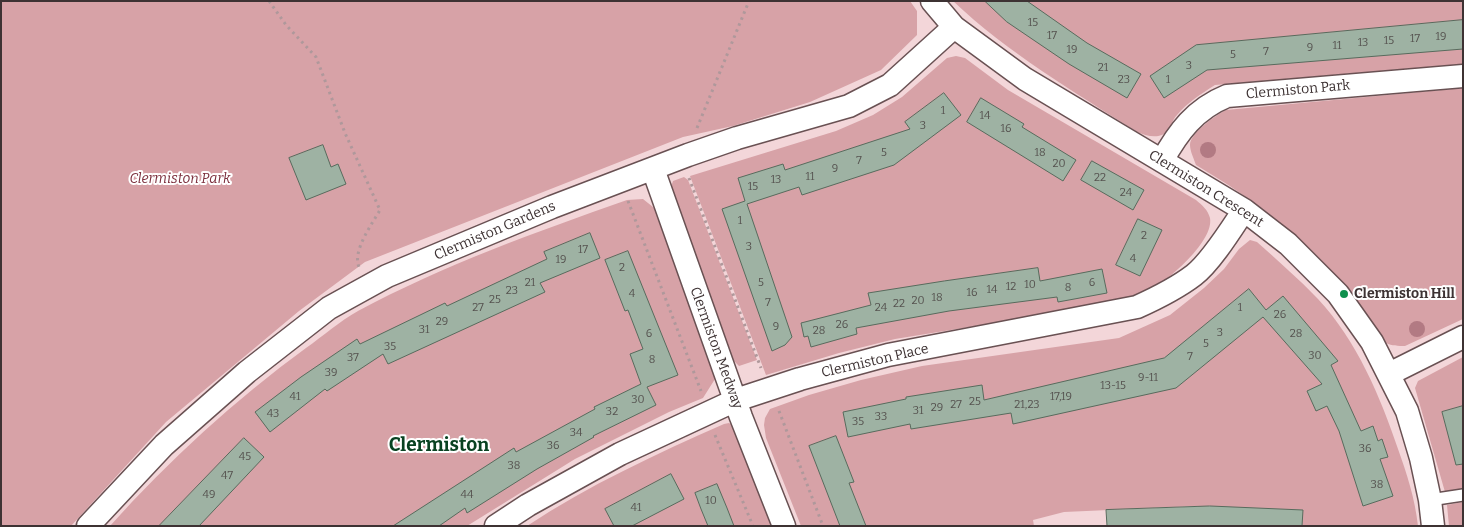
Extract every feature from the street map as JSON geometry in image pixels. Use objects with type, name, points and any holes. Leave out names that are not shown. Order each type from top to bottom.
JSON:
[{"type":"street","name":"Clermiston Crescent","points":[[932,1],[954,27],[1025,79],[1244,210],[1288,244],[1338,294],[1372,342],[1406,411],[1421,458],[1430,500],[1433,526]]},
{"type":"street","name":"Clermiston Gardens","points":[[88,526],[164,445],[247,372],[329,308],[396,272],[552,207],[737,138],[849,106],[890,85],[954,27]]},
{"type":"street","name":"Clermiston Park","points":[[1162,161],[1182,130],[1195,115],[1211,103],[1227,96],[1463,76]]},
{"type":"street","name":"Clermiston Medway","points":[[653,169],[741,417],[784,526]]},
{"type":"street","name":"Clermiston Place","points":[[496,526],[528,505],[620,454],[736,400],[800,379],[888,356],[1137,307],[1160,297],[1195,274],[1221,243],[1244,210]]},
{"type":"street","points":[[1389,374],[1463,337]]},
{"type":"lane","points":[[1430,500],[1463,495]]},
{"type":"path","points":[[269,1],[286,25],[316,57],[345,133],[380,210],[362,243],[356,260],[367,288]]},
{"type":"path","points":[[749,1],[688,155],[688,174],[822,526]]},
{"type":"path","points":[[621,181],[708,413],[753,526]]},
{"type":"green space","name":"Clermiston Park","points":[[1,1],[910,1],[917,11],[917,35],[881,70],[810,102],[733,126],[683,137],[365,262],[299,311],[166,422],[71,526],[1,526]]},
{"type":"green space","points":[[953,1],[1463,1],[1463,64],[1215,85],[1186,106],[1175,117],[1164,134],[1150,136],[1137,132],[1042,71],[996,38]]},
{"type":"green space","points":[[956,56],[965,58],[1008,90],[1196,200],[1203,206],[1210,218],[1205,237],[1180,268],[1153,289],[1124,302],[895,339],[839,353],[766,375],[690,176],[836,131],[873,115],[902,97],[947,58]]},
{"type":"green space","points":[[1463,88],[1463,319],[1405,346],[1386,343],[1373,328],[1353,296],[1319,257],[1260,207],[1196,165],[1191,150],[1191,140],[1194,135],[1210,120],[1226,110]]},
{"type":"green space","points":[[684,177],[688,180],[757,360],[739,366],[731,358],[670,190],[673,181]]},
{"type":"green space","points":[[643,199],[658,211],[713,365],[715,379],[703,398],[669,412],[575,459],[467,526],[110,526],[179,454],[228,410],[254,388],[351,315],[391,294],[491,250],[627,200]]},
{"type":"green space","points":[[1250,240],[1257,242],[1318,299],[1332,315],[1356,351],[1375,389],[1391,429],[1410,487],[1418,526],[1199,526],[1198,506],[1064,512],[1033,520],[1034,526],[801,526],[766,438],[764,425],[765,418],[770,409],[861,380],[922,366],[1119,338],[1170,315],[1204,288],[1224,269],[1239,249]]},
{"type":"green space","points":[[1463,357],[1463,489],[1445,492],[1415,388],[1418,381]]},
{"type":"green space","points":[[729,423],[734,426],[773,526],[527,526],[574,497],[623,471]]},
{"type":"green space","points":[[1463,502],[1463,526],[1449,526],[1447,505]]},
{"type":"building","points":[[985,1],[1027,1],[1087,43],[1141,74],[1127,98],[1069,64],[1007,22]]},
{"type":"building","points":[[1463,20],[1463,49],[1207,70],[1164,98],[1150,76],[1196,45]]},
{"type":"building","points":[[944,93],[961,115],[894,165],[802,195],[799,187],[747,204],[792,337],[785,345],[772,351],[722,209],[745,201],[738,178],[783,164],[785,170],[910,129],[905,122]]},
{"type":"building","points":[[981,98],[1024,124],[1022,127],[1076,160],[1063,181],[967,122]]},
{"type":"building","points":[[323,145],[331,167],[338,164],[346,184],[306,200],[289,158]]},
{"type":"building","points":[[1092,161],[1144,190],[1133,210],[1081,180]]},
{"type":"building","points":[[1138,219],[1162,230],[1140,276],[1116,265]]},
{"type":"building","points":[[590,233],[600,258],[540,283],[545,292],[388,364],[383,354],[327,391],[325,389],[270,432],[255,412],[301,377],[357,339],[360,344],[445,303],[447,306],[547,259],[544,252]]},
{"type":"building","points":[[628,251],[678,375],[647,387],[656,405],[593,436],[467,513],[465,508],[439,526],[393,526],[514,448],[516,452],[595,409],[594,407],[641,384],[630,354],[643,349],[628,310],[625,311],[605,260]]},
{"type":"building","points":[[1038,268],[1040,281],[1102,269],[1107,293],[1058,302],[1057,297],[949,311],[856,328],[857,334],[811,347],[808,336],[804,337],[801,323],[871,305],[868,293]]},
{"type":"building","points":[[1249,289],[1266,310],[1283,296],[1338,361],[1331,365],[1361,431],[1373,426],[1378,441],[1382,439],[1388,457],[1380,459],[1393,496],[1363,506],[1339,431],[1327,406],[1316,411],[1307,391],[1322,384],[1263,317],[1176,388],[1013,424],[1011,413],[911,429],[910,424],[848,437],[843,412],[906,399],[906,397],[982,385],[984,400],[1164,358]]},
{"type":"building","points":[[1463,406],[1463,464],[1456,465],[1442,412]]},
{"type":"building","points":[[836,436],[854,482],[849,483],[866,526],[840,526],[809,446]]},
{"type":"building","points":[[244,438],[264,457],[199,526],[159,526]]},
{"type":"building","points":[[671,474],[684,499],[632,526],[614,526],[605,509]]},
{"type":"building","points":[[717,484],[734,526],[708,526],[701,509],[695,493]]},
{"type":"building","points":[[1210,506],[1303,510],[1302,526],[1107,526],[1106,510]]},
{"type":"place","name":"Clermiston Hill","points":[[1344,294]]},
{"type":"district","name":"Clermiston","points":[[439,446]]}]
